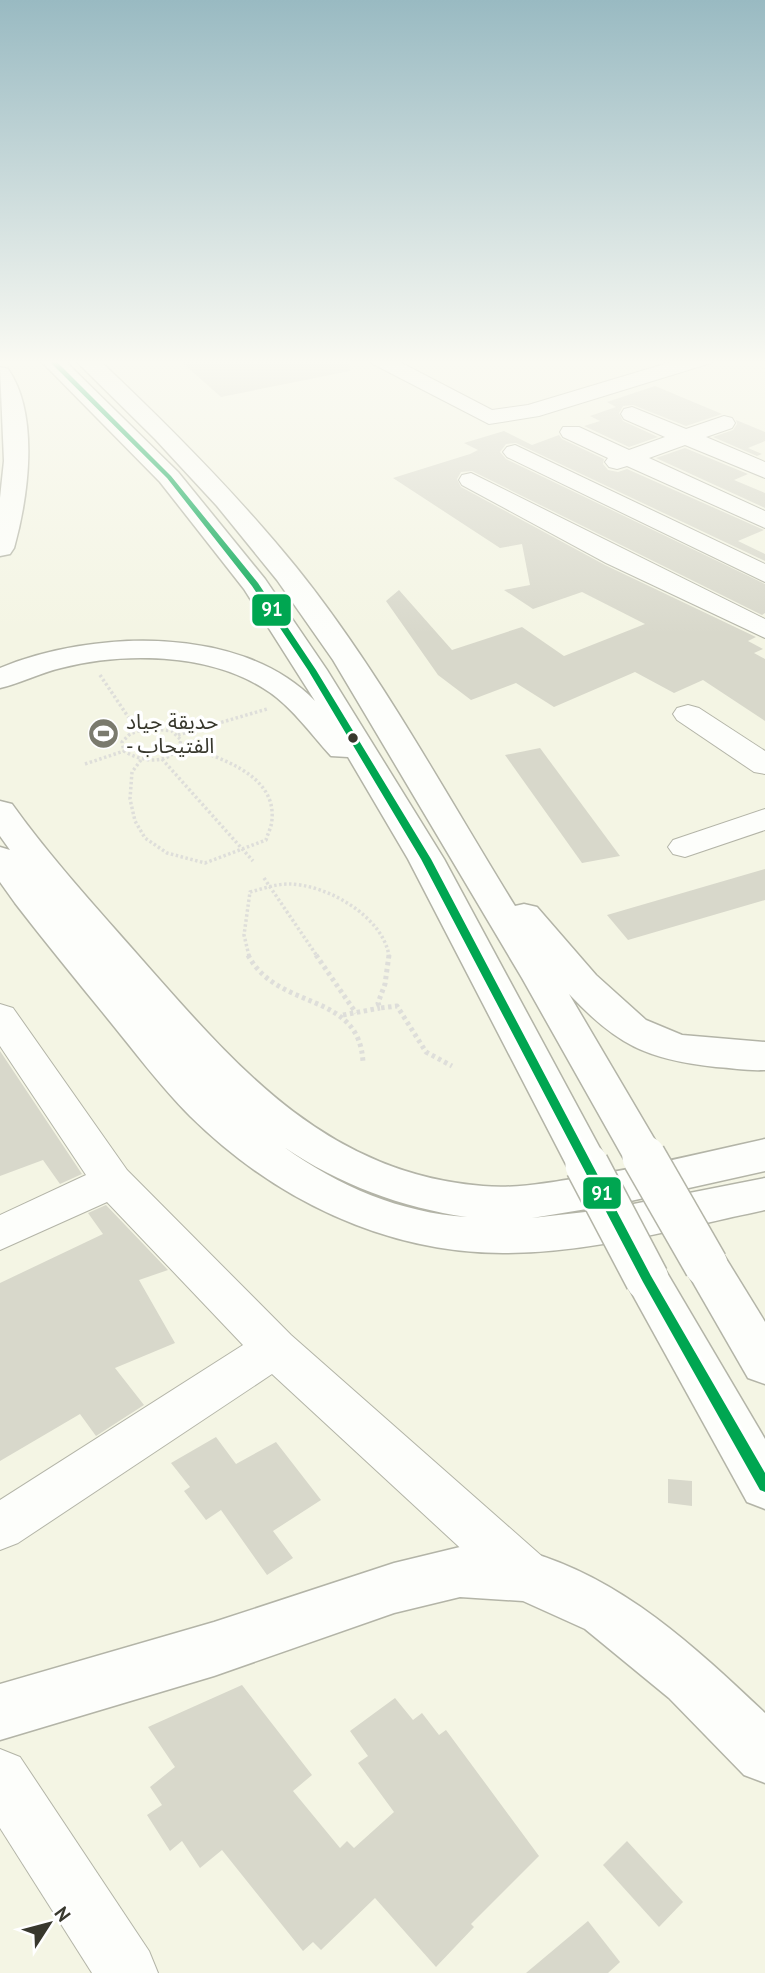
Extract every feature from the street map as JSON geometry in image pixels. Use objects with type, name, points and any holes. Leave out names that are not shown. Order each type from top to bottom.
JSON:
[{"type":"main road","points":[[0,548],[12,506],[16,451]]},
{"type":"main road","points":[[143,451],[169,477],[255,585],[312,670],[383,792],[426,859],[647,1279],[765,1486]]},
{"type":"main road","points":[[180,451],[287,573],[348,660],[452,830],[765,1364]]},
{"type":"main road","points":[[0,679],[18,669],[73,654],[160,652],[212,658],[254,670],[276,682],[383,792]]},
{"type":"main road","points":[[0,811],[68,898],[220,1074],[257,1107],[296,1135],[364,1171],[404,1187],[451,1199],[516,1203],[620,1187],[765,1156]]},
{"type":"main road","points":[[452,830],[589,991],[615,1016],[646,1039],[700,1052],[765,1056]]},
{"type":"main road","points":[[0,858],[101,985],[215,1116],[257,1152],[310,1186],[370,1215],[424,1230],[500,1236],[543,1235],[586,1231],[765,1194]]},
{"type":"main road","points":[[0,1712],[214,1649],[394,1588],[460,1572],[527,1576],[604,1611],[690,1679],[765,1754]]},
{"type":"street","points":[[613,451],[765,520]]},
{"type":"street","points":[[563,482],[647,451]]},
{"type":"street","points":[[718,451],[765,471]]},
{"type":"street","points":[[515,452],[563,482],[676,529],[765,574]]},
{"type":"street","points":[[471,480],[608,553],[765,630]]},
{"type":"street","points":[[608,553],[676,529],[765,489]]},
{"type":"street","points":[[688,714],[765,765]]},
{"type":"street","points":[[685,847],[765,819]]},
{"type":"street","points":[[2,1023],[112,1181],[275,1348],[527,1576]]},
{"type":"street","points":[[0,1234],[112,1181]]},
{"type":"street","points":[[0,1527],[275,1348]]},
{"type":"street","points":[[0,1777],[127,1973]]},
{"type":"path","points":[[97,672],[137,730]]},
{"type":"path","points":[[181,745],[178,751],[162,759],[141,760],[130,757],[121,747],[125,738],[137,730],[164,729],[177,735],[295,701]]},
{"type":"path","points":[[141,760],[132,772],[130,799],[135,821],[145,838],[167,853],[205,863],[266,840],[272,828],[273,808],[265,790],[242,769],[181,745],[177,735]]},
{"type":"path","points":[[85,764],[124,751]]},
{"type":"path","points":[[162,759],[253,860]]},
{"type":"path","points":[[264,878],[356,1013]]},
{"type":"path","points":[[363,1062],[363,1045],[343,1016],[276,985],[256,969],[247,954],[242,920],[250,892],[286,884],[325,893],[372,920],[384,936],[391,960],[389,979],[378,1003],[380,1008]]},
{"type":"path","points":[[343,1016],[397,1006],[426,1052],[452,1066]]},
{"type":"building","points":[[476,451],[501,451],[506,459],[765,584],[765,613],[762,615],[472,471],[461,472],[457,479],[461,487],[605,565],[756,637],[748,641],[763,649],[754,653],[765,659],[765,721],[703,680],[674,693],[635,672],[554,707],[516,683],[471,700],[438,675],[386,601],[399,590],[452,650],[522,627],[564,656],[645,624],[582,592],[533,609],[504,590],[530,585],[522,544],[500,548],[393,478]]},
{"type":"building","points":[[533,451],[587,451],[604,459],[603,464],[608,470],[618,472],[627,469],[764,530],[738,541],[765,554],[765,561]]},
{"type":"building","points":[[676,451],[692,451],[748,474],[734,480],[765,493],[765,508],[656,458]]},
{"type":"building","points":[[746,451],[762,454],[757,456]]},
{"type":"building","points":[[540,748],[620,856],[582,863],[505,755]]},
{"type":"building","points":[[765,869],[765,900],[628,940],[607,915]]},
{"type":"building","points":[[0,1051],[82,1174],[60,1184],[43,1160],[0,1176]]},
{"type":"building","points":[[106,1205],[168,1270],[139,1280],[175,1343],[115,1368],[144,1405],[96,1436],[80,1414],[0,1461],[0,1283],[103,1234],[88,1213]]},
{"type":"building","points":[[216,1437],[236,1464],[276,1442],[321,1500],[273,1531],[293,1558],[267,1575],[221,1510],[206,1520],[184,1491],[190,1487],[171,1463]]},
{"type":"building","points":[[668,1479],[692,1481],[692,1506],[668,1503]]},
{"type":"building","points":[[242,1685],[312,1775],[293,1791],[340,1848],[347,1841],[354,1848],[394,1812],[358,1763],[368,1756],[350,1731],[395,1698],[413,1720],[422,1713],[439,1735],[446,1730],[539,1856],[471,1924],[474,1927],[436,1967],[375,1898],[321,1950],[313,1942],[303,1951],[222,1850],[200,1868],[182,1841],[170,1851],[147,1815],[162,1805],[150,1787],[175,1767],[148,1727]]},
{"type":"building","points":[[627,1841],[683,1902],[659,1927],[603,1865]]},
{"type":"building","points":[[588,1921],[620,1962],[608,1973],[526,1973]]},
{"type":"transit line","name":"91","points":[[143,451],[169,477],[255,585],[312,670],[426,859],[647,1279],[765,1486]]},
{"type":"place","name":"حديقة جياد - الفتيحاب","points":[[103,733]]}]
